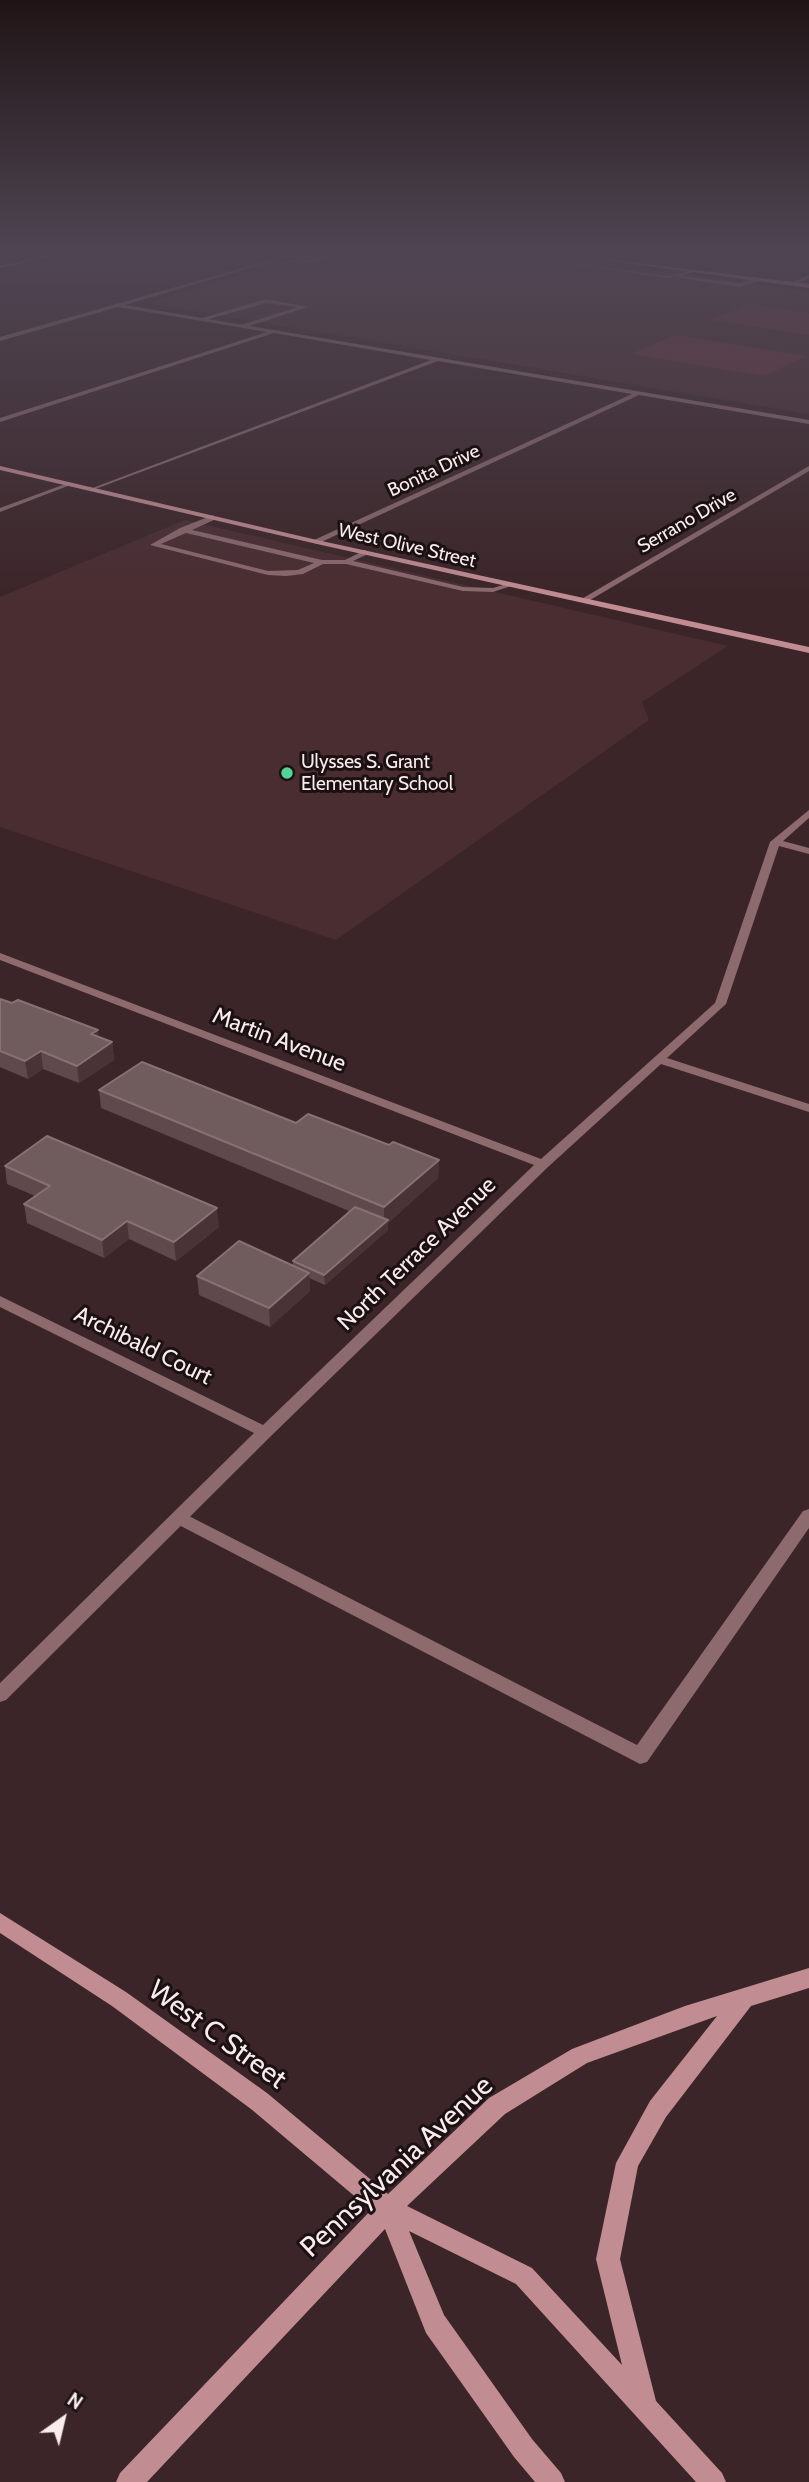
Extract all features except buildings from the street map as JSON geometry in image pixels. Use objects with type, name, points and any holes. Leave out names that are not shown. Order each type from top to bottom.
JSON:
[{"type":"street","points":[[0,420],[148,372]]},
{"type":"street","points":[[92,490],[404,372]]},
{"type":"street","points":[[514,372],[809,422]]},
{"type":"street","name":"Bonita Drive","points":[[317,542],[639,393]]},
{"type":"street","name":"West Olive Street","points":[[0,468],[317,542],[809,650]]},
{"type":"street","name":"Serrano Drive","points":[[582,601],[809,468]]},
{"type":"street","points":[[0,510],[70,484]]},
{"type":"street","points":[[213,517],[154,545],[268,573],[300,572],[321,562]]},
{"type":"street","points":[[183,530],[321,562],[346,562],[463,589],[493,590],[510,585]]},
{"type":"street","points":[[346,562],[365,552]]},
{"type":"street","points":[[775,842],[809,813]]},
{"type":"street","points":[[775,842],[809,851]]},
{"type":"street","name":"North Terrace Avenue","points":[[0,1695],[265,1432],[543,1164],[720,1004],[775,842]]},
{"type":"street","name":"Martin Avenue","points":[[0,956],[543,1164]]},
{"type":"street","points":[[658,1059],[809,1108]]},
{"type":"street","name":"Archibald Court","points":[[0,1301],[265,1432]]},
{"type":"street","points":[[179,1518],[640,1756],[809,1515]]},
{"type":"street","name":"West C Street","points":[[0,1922],[119,1999],[259,2101],[388,2209],[524,2276],[713,2482]]},
{"type":"street","name":"Pennsylvania Avenue","points":[[129,2482],[388,2209],[497,2106],[580,2056],[685,2016],[809,1978]]},
{"type":"street","points":[[645,2408],[608,2259],[627,2163],[658,2109],[744,1998]]},
{"type":"street","name":"West C Street","points":[[388,2209],[435,2324],[523,2448],[552,2482]]},
{"type":"shaded area","points":[[557,372],[809,372],[809,414]]},
{"type":"shaded area","points":[[739,372],[773,372],[764,376]]},
{"type":"shaded area","name":"Ulysses S. Grant Elementary School","points":[[185,520],[728,646],[642,702],[649,720],[336,940],[0,827],[0,597]]},
{"type":"place","name":"Ulysses S. Grant Elementary School","points":[[287,773]]}]
